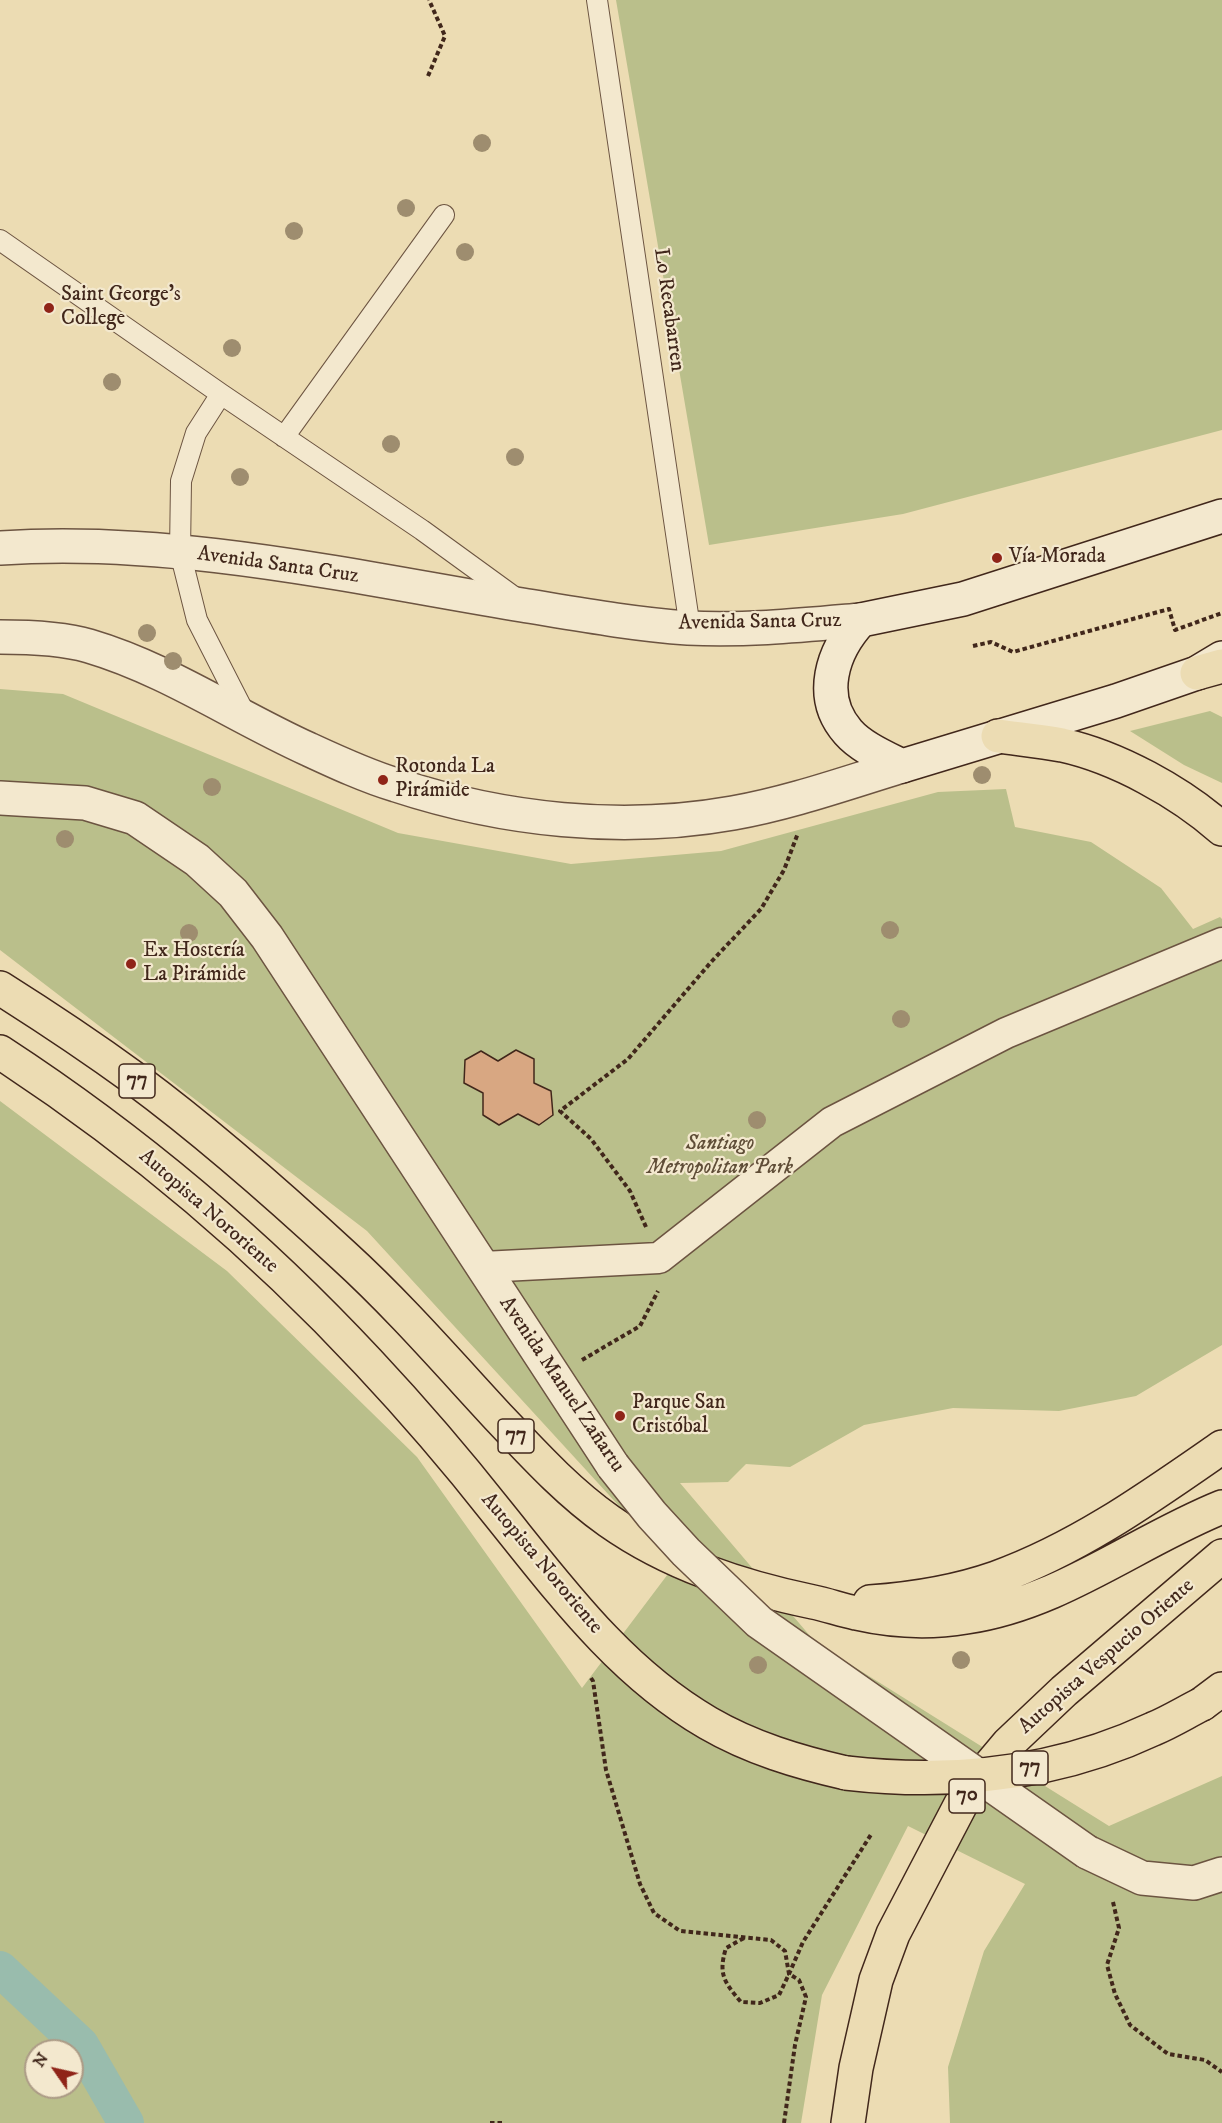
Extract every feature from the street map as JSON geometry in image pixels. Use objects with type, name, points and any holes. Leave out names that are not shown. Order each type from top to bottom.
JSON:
[{"type":"highway","points":[[998,736],[1063,746],[1105,759],[1146,777],[1184,800],[1222,829]]},
{"type":"highway","name":"77","points":[[0,988],[133,1078],[267,1185],[348,1260],[557,1478],[610,1522],[652,1547],[702,1570],[778,1594],[820,1604]]},
{"type":"highway","name":"Autopista Nororiente","points":[[0,1052],[102,1123],[216,1215],[293,1286],[402,1400],[470,1478],[573,1606],[627,1664],[691,1712],[735,1737],[799,1762],[846,1773],[881,1777],[951,1778],[1020,1770],[1077,1757],[1121,1743],[1154,1729],[1215,1695]]},
{"type":"highway","points":[[820,1604],[926,1595],[995,1578],[1096,1532],[1133,1510],[1222,1447]]},
{"type":"highway","points":[[820,1604],[882,1618],[927,1620],[962,1618],[991,1613],[1047,1595],[1101,1569],[1178,1525],[1222,1507]]},
{"type":"highway","name":"Autopista Vespucio Oriente","points":[[848,2123],[855,2068],[864,2027],[892,1934],[961,1804],[1008,1744],[1064,1691],[1222,1556]]},
{"type":"street","name":"Avenida Santa Cruz","points":[[0,548],[62,546],[180,552],[253,561],[607,619],[690,628],[751,628],[861,620],[963,599],[1222,516]]},
{"type":"street","points":[[861,620],[842,644],[835,660],[830,692],[833,705],[838,719],[849,733],[878,754],[902,766]]},
{"type":"street","points":[[0,637],[51,640],[87,646],[142,665],[308,749],[394,785],[459,803],[512,814],[630,823],[732,813],[798,797],[1116,701],[1214,666]]},
{"type":"street","name":"Avenida Manuel Zañartu","points":[[0,798],[85,803],[135,818],[197,860],[233,893],[267,937],[613,1466],[652,1515],[686,1552],[759,1622],[1089,1854],[1142,1878],[1194,1883],[1222,1874]]},
{"type":"street","points":[[483,1267],[659,1258],[832,1122],[1006,1033],[1222,943]]},
{"type":"lane","name":"Lo Recabarren","points":[[597,0],[609,67],[690,628]]},
{"type":"lane","points":[[284,438],[444,215]]},
{"type":"lane","points":[[0,240],[284,438],[422,530],[525,605]]},
{"type":"lane","name":"Avenida Santa Cruz","points":[[221,394],[196,433],[182,481],[180,552],[197,620],[247,719]]},
{"type":"path","points":[[428,76],[445,36],[429,0]]},
{"type":"path","points":[[974,646],[991,642],[1013,652],[1169,609],[1175,630],[1222,613]]},
{"type":"path","points":[[630,1191],[591,1139],[560,1111],[628,1059],[712,961],[761,909],[784,870],[799,830]]},
{"type":"path","points":[[554,1376],[640,1326],[661,1286]]},
{"type":"path","points":[[586,1672],[593,1681],[606,1770],[640,1884],[654,1913],[680,1931],[771,1940],[785,1951],[789,1974],[799,1980],[806,1997],[795,2045],[784,2123]]},
{"type":"path","points":[[744,1938],[726,1948],[720,1965],[726,1985],[741,2002],[760,2003],[779,1995],[803,1942],[872,1833]]},
{"type":"path","points":[[1089,1854],[1115,1908],[1119,1928],[1107,1965],[1116,1994],[1130,2025],[1168,2054],[1206,2060],[1222,2072]]},
{"type":"path","points":[[490,2123],[502,2123]]},
{"type":"green space","points":[[616,0],[1222,0],[1222,430],[903,514],[709,545]]},
{"type":"green space","name":"Santiago Metropolitan Park","points":[[0,689],[63,694],[398,833],[571,864],[721,851],[938,792],[1006,789],[1015,827],[1091,842],[1161,888],[1193,929],[1220,917],[1222,919],[1222,1345],[1136,1396],[1059,1411],[953,1408],[864,1425],[790,1467],[746,1464],[728,1482],[680,1483],[816,1643],[1109,1826],[1222,1776],[1222,2123],[950,2123],[948,2067],[984,1951],[1025,1884],[908,1826],[822,1995],[801,2123],[0,2123],[0,1101],[227,1271],[417,1457],[582,1688],[674,1566],[367,1231],[0,950]]},
{"type":"green space","points":[[1210,711],[1222,717],[1222,783],[1184,765],[1130,731]]},
{"type":"building","points":[[516,1050],[534,1059],[534,1083],[551,1091],[553,1115],[539,1125],[518,1114],[499,1125],[483,1115],[483,1093],[464,1083],[465,1060],[481,1051],[498,1061]]},
{"type":"waterway","points":[[0,1969],[81,2045],[126,2123]]},
{"type":"place","name":"Saint George's College","points":[[49,308]]},
{"type":"place","name":"Vía Morada","points":[[997,558]]},
{"type":"place","name":"Rotonda La Pirámide","points":[[383,780]]},
{"type":"place","name":"Ex Hostería La Pirámide","points":[[131,964]]},
{"type":"place","name":"Parque San Cristóbal","points":[[620,1416]]}]
